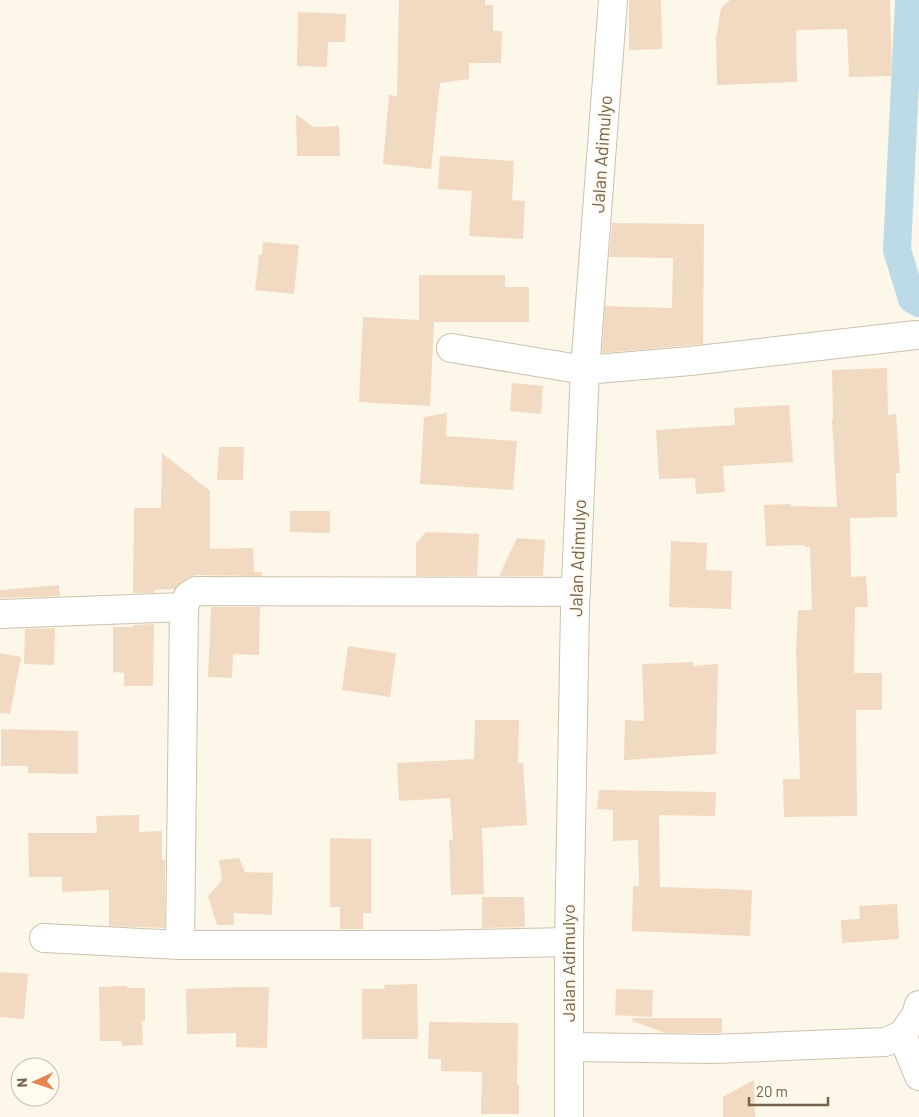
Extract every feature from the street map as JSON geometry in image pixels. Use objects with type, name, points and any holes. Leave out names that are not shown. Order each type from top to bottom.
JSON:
[{"type":"street","name":"Jalan Adimulyo","points":[[570,1117],[568,942],[576,592],[585,370],[613,0]]},
{"type":"street","points":[[451,348],[585,370],[690,361],[918,335]]},
{"type":"street","points":[[180,945],[184,607],[188,596],[196,591],[576,592]]},
{"type":"street","points":[[0,614],[184,607]]},
{"type":"street","points":[[44,938],[180,945],[427,945],[568,942]]},
{"type":"street","points":[[570,1047],[714,1049],[885,1042],[902,1036],[916,1015],[919,1005]]},
{"type":"street","points":[[902,1036],[919,1076]]},
{"type":"building","points":[[399,0],[485,0],[485,5],[493,5],[493,31],[502,31],[501,63],[469,63],[469,79],[440,83],[431,169],[383,164],[389,95],[397,96]]},
{"type":"building","points":[[629,0],[661,0],[662,49],[629,50]]},
{"type":"building","points":[[730,0],[890,0],[892,76],[849,77],[847,29],[796,30],[797,82],[717,85],[716,38],[721,8]]},
{"type":"building","points":[[298,12],[346,14],[345,42],[328,42],[327,67],[297,66]]},
{"type":"building","points":[[296,114],[313,127],[339,126],[340,156],[297,156]]},
{"type":"building","points":[[440,156],[514,161],[512,200],[525,201],[523,239],[469,236],[472,191],[438,189]]},
{"type":"building","points":[[612,223],[704,224],[703,344],[602,353],[605,306],[672,308],[673,258],[609,257]]},
{"type":"building","points":[[263,242],[299,245],[294,294],[255,290],[259,255],[262,255]]},
{"type":"building","points":[[419,275],[505,275],[505,287],[529,287],[529,322],[434,322],[430,406],[359,402],[363,317],[419,320]]},
{"type":"building","points":[[887,368],[888,415],[896,414],[900,473],[896,473],[897,517],[850,518],[851,577],[866,576],[868,607],[855,607],[854,673],[882,673],[882,710],[856,710],[857,816],[784,817],[783,779],[800,779],[796,650],[798,610],[812,610],[810,547],[805,547],[805,545],[766,546],[764,505],[791,504],[791,506],[837,507],[832,419],[832,370]]},
{"type":"building","points":[[512,383],[543,386],[541,414],[510,411]]},
{"type":"building","points":[[789,405],[793,462],[723,466],[725,492],[696,494],[695,478],[659,479],[656,430],[735,425],[734,408]]},
{"type":"building","points":[[447,413],[446,436],[517,441],[513,490],[420,484],[424,417]]},
{"type":"building","points":[[219,447],[244,447],[243,480],[217,480]]},
{"type":"building","points":[[162,453],[210,491],[210,549],[253,548],[254,572],[262,572],[262,576],[196,575],[180,583],[175,589],[154,590],[154,593],[133,593],[134,508],[161,508]]},
{"type":"building","points":[[290,511],[330,511],[330,533],[290,532]]},
{"type":"building","points":[[426,532],[479,534],[477,576],[416,576],[416,543]]},
{"type":"building","points":[[517,538],[545,540],[543,576],[499,576]]},
{"type":"building","points":[[671,541],[707,543],[706,570],[732,571],[731,609],[669,607]]},
{"type":"building","points":[[59,585],[60,596],[0,598],[0,590]]},
{"type":"building","points":[[211,607],[260,607],[259,655],[233,654],[232,678],[208,677]]},
{"type":"building","points":[[154,624],[153,686],[124,686],[124,673],[113,672],[113,627]]},
{"type":"building","points":[[55,628],[54,665],[24,664],[25,629]]},
{"type":"building","points":[[348,646],[396,653],[390,697],[342,690]]},
{"type":"building","points":[[0,653],[21,657],[10,714],[0,713]]},
{"type":"building","points":[[693,662],[693,666],[718,664],[716,754],[624,760],[625,720],[644,721],[642,664]]},
{"type":"building","points":[[475,720],[519,720],[518,763],[523,763],[527,825],[482,828],[484,894],[451,895],[449,840],[453,840],[450,798],[399,801],[397,763],[474,759]]},
{"type":"building","points":[[1,729],[78,731],[78,774],[28,773],[28,766],[1,766]]},
{"type":"building","points":[[599,790],[716,792],[715,816],[659,815],[660,887],[752,890],[750,936],[632,931],[633,886],[639,886],[638,840],[613,841],[613,810],[597,809]]},
{"type":"building","points":[[139,815],[139,832],[162,831],[162,860],[165,860],[165,928],[109,926],[109,890],[62,892],[62,877],[29,877],[28,833],[97,833],[96,816]]},
{"type":"building","points":[[330,838],[371,839],[371,913],[363,913],[363,929],[340,929],[340,907],[330,907]]},
{"type":"building","points":[[239,858],[245,872],[273,873],[272,915],[234,913],[234,925],[217,925],[208,896],[222,880],[219,860]]},
{"type":"building","points":[[482,897],[524,897],[525,927],[482,928]]},
{"type":"building","points":[[897,904],[899,939],[842,943],[841,920],[860,919],[859,906]]},
{"type":"building","points":[[0,972],[28,974],[24,1019],[0,1017]]},
{"type":"building","points":[[417,984],[418,1039],[362,1039],[362,989],[385,989],[384,985]]},
{"type":"building","points":[[127,986],[127,988],[145,988],[145,1021],[142,1021],[143,1045],[122,1046],[122,1041],[100,1041],[99,987]]},
{"type":"building","points":[[269,987],[267,1048],[236,1047],[236,1033],[187,1034],[186,989]]},
{"type":"building","points":[[616,989],[653,990],[652,1017],[615,1015]]},
{"type":"building","points":[[633,1018],[722,1018],[722,1033],[666,1033],[632,1021]]},
{"type":"building","points":[[429,1022],[518,1023],[517,1085],[519,1085],[519,1114],[481,1114],[482,1072],[441,1071],[441,1059],[428,1059]]},
{"type":"building","points":[[754,1080],[755,1117],[723,1117],[723,1097]]},
{"type":"waterway","points":[[909,0],[897,250],[912,299],[919,303]]}]
